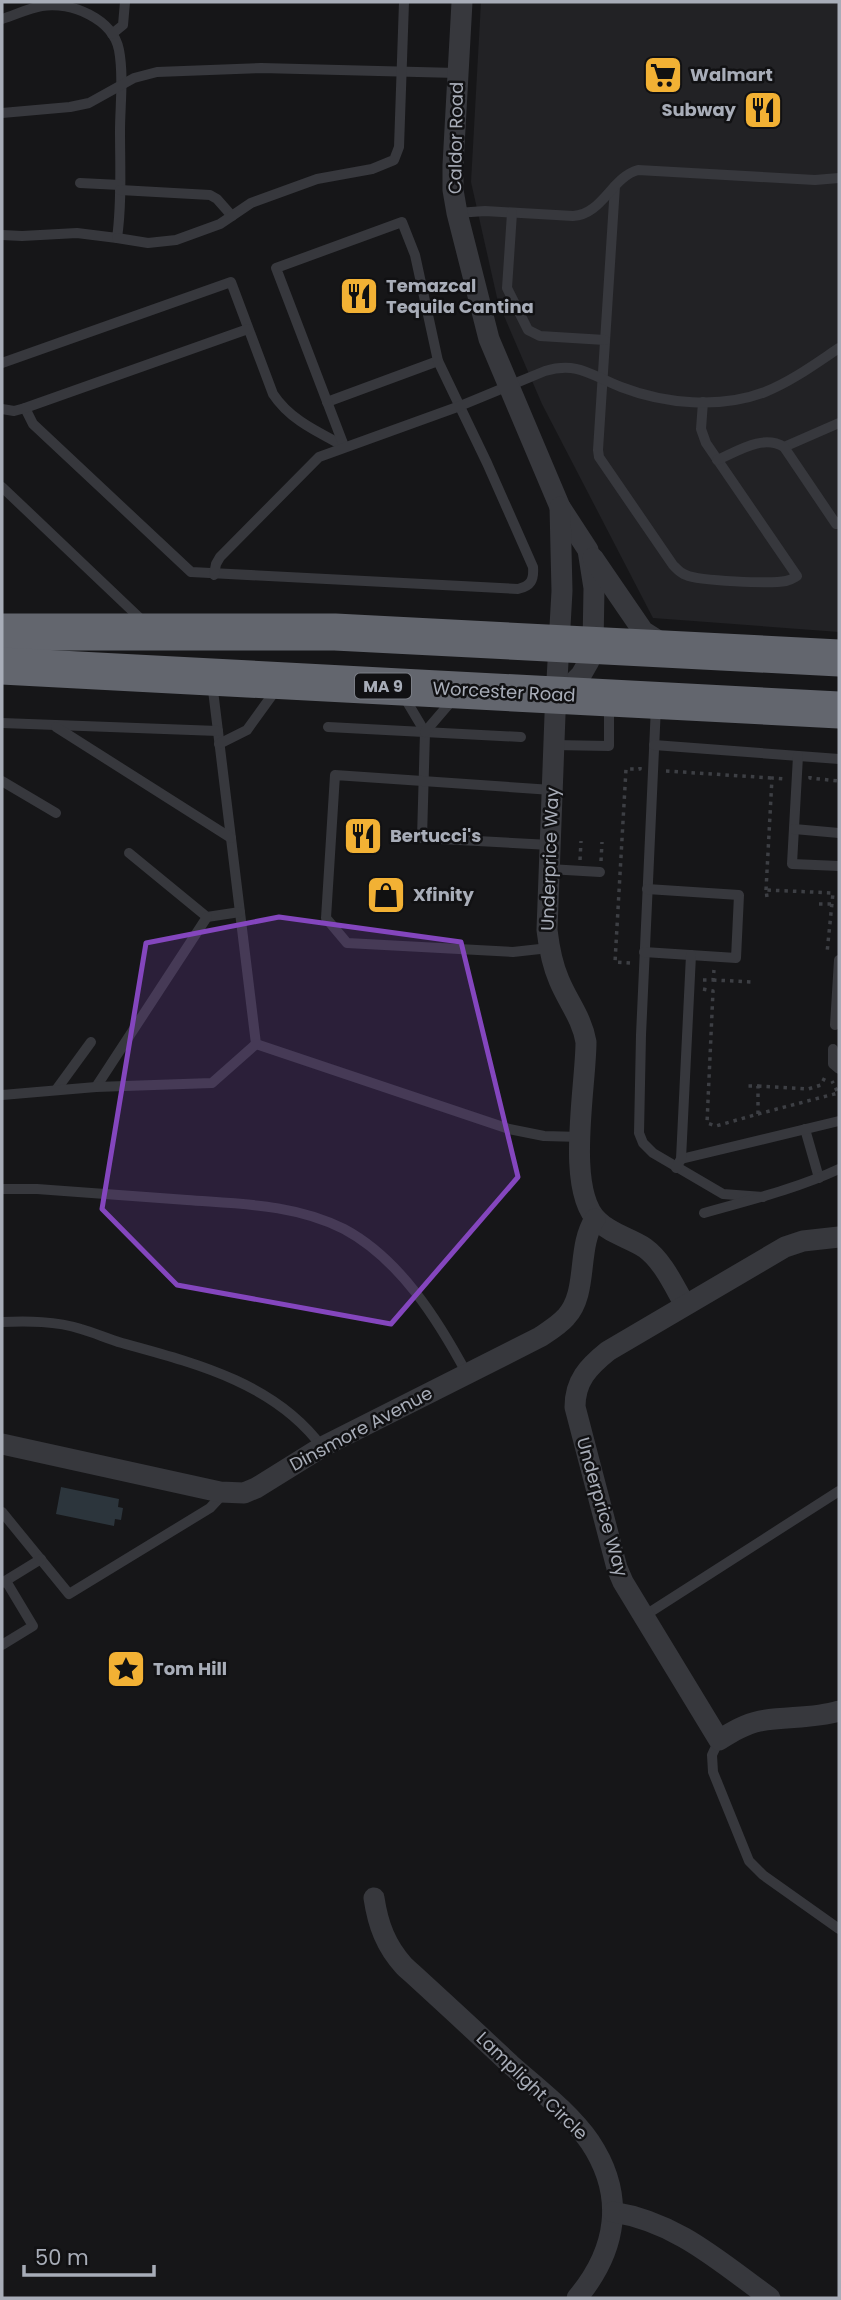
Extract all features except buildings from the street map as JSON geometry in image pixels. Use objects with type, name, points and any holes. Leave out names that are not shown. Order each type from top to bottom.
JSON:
[{"type":"highway","points":[[2,632],[335,632],[839,658]]},
{"type":"highway","name":"Worcester Road","points":[[2,666],[839,710]]},
{"type":"street","name":"Caldor Road","points":[[461,2],[453,178],[457,213],[489,339],[561,507],[588,551],[594,588],[556,695]]},
{"type":"street","name":"Caldor Road","points":[[556,695],[581,675],[589,661],[576,644],[562,591],[561,507]]},
{"type":"street","points":[[588,551],[643,631],[663,645],[677,649]]},
{"type":"street","name":"Underprice Way","points":[[556,695],[549,869],[549,948],[558,978],[577,1012],[584,1035],[586,1059],[580,1182],[583,1198],[595,1219]]},
{"type":"street","points":[[595,1219],[605,1228],[646,1249],[656,1258],[685,1305]]},
{"type":"street","name":"Dinsmore Avenue","points":[[2,1444],[225,1492],[244,1493],[256,1489],[322,1447],[540,1337],[567,1317],[574,1305],[586,1240],[595,1219]]},
{"type":"street","name":"Underprice Way","points":[[719,1740],[623,1582],[578,1422],[575,1394],[579,1381],[594,1362],[685,1305],[785,1247],[803,1241],[839,1237]]},
{"type":"street","points":[[719,1740],[758,1722],[815,1717],[839,1711]]},
{"type":"street","name":"Lamplight Circle","points":[[374,1898],[383,1935],[391,1951],[404,1966],[564,2113],[590,2142],[608,2178],[612,2193],[612,2230],[598,2269],[577,2298]]},
{"type":"street","points":[[613,2212],[645,2219],[682,2235],[770,2298]]},
{"type":"lane","points":[[112,34],[123,25],[125,2]]},
{"type":"lane","points":[[2,235],[77,233],[148,243],[167,242],[213,227],[251,203],[309,182],[372,169],[394,160],[399,152],[404,2]]},
{"type":"lane","points":[[2,19],[36,4],[76,5],[112,34],[119,50],[120,86],[117,238]]},
{"type":"lane","points":[[2,113],[79,105],[98,99],[149,73],[219,68],[457,73]]},
{"type":"lane","points":[[457,213],[584,215],[626,175],[638,170],[815,180],[839,178]]},
{"type":"lane","points":[[80,183],[210,195],[232,216]]},
{"type":"lane","points":[[615,186],[599,457],[676,569],[684,575],[700,579],[780,581],[797,576],[706,443],[702,432],[703,402]]},
{"type":"lane","points":[[512,213],[508,289],[528,330],[540,335],[605,340]]},
{"type":"lane","points":[[25,408],[33,424],[191,572],[518,589],[531,583],[533,567],[438,361],[415,255],[402,222],[276,268],[344,446]]},
{"type":"lane","points":[[2,363],[231,282],[273,394],[291,415],[344,446]]},
{"type":"lane","points":[[2,409],[14,411],[25,408],[248,329]]},
{"type":"lane","points":[[214,575],[215,564],[220,557],[319,457],[460,406],[545,371],[562,367],[584,370],[620,387],[649,395],[703,402],[732,401],[767,391],[800,374],[839,348]]},
{"type":"lane","points":[[327,402],[438,361]]},
{"type":"lane","points":[[784,447],[839,423]]},
{"type":"lane","points":[[826,430],[839,430]]},
{"type":"lane","points":[[717,460],[764,442],[784,447],[836,524],[839,522]]},
{"type":"lane","points":[[2,487],[155,632]]},
{"type":"lane","points":[[211,676],[256,1044]]},
{"type":"lane","points":[[219,744],[247,730],[282,680]]},
{"type":"lane","points":[[398,687],[425,732],[422,838],[550,845]]},
{"type":"lane","points":[[425,732],[462,690]]},
{"type":"lane","points":[[554,746],[609,746],[609,697]]},
{"type":"lane","points":[[656,700],[644,952],[639,1133],[643,1143],[653,1153],[678,1164],[723,1194],[763,1197]]},
{"type":"lane","points":[[2,723],[218,731]]},
{"type":"lane","points":[[54,725],[231,838]]},
{"type":"lane","points":[[328,727],[521,737]]},
{"type":"lane","points":[[654,745],[839,759]]},
{"type":"lane","points":[[798,755],[792,864],[839,866]]},
{"type":"lane","points":[[549,948],[513,952],[347,943],[326,918],[335,775],[552,790]]},
{"type":"lane","points":[[2,781],[56,813]]},
{"type":"lane","points":[[794,830],[839,833]]},
{"type":"lane","points":[[129,853],[206,917],[240,912]]},
{"type":"lane","points":[[549,869],[600,872]]},
{"type":"lane","points":[[644,952],[736,958],[739,895],[647,889]]},
{"type":"lane","points":[[96,1087],[206,917]]},
{"type":"lane","points":[[678,1164],[691,955]]},
{"type":"lane","points":[[835,1025],[839,960]]},
{"type":"lane","points":[[56,1090],[90,1042]]},
{"type":"lane","points":[[2,1095],[96,1087],[212,1083],[256,1044]]},
{"type":"lane","points":[[256,1044],[509,1129],[544,1136],[581,1137]]},
{"type":"lane","points":[[833,1049],[833,1064],[839,1069]]},
{"type":"lane","points":[[678,1164],[839,1121]]},
{"type":"lane","points":[[805,1129],[819,1178]]},
{"type":"lane","points":[[704,1213],[763,1197],[839,1169]]},
{"type":"lane","points":[[2,1189],[37,1189],[265,1206],[323,1219],[363,1241],[394,1269],[426,1307],[467,1374]]},
{"type":"lane","points":[[2,1322],[38,1322],[78,1328],[175,1358],[234,1380],[278,1403],[301,1422],[322,1447]]},
{"type":"lane","points":[[644,1616],[839,1491]]},
{"type":"lane","points":[[2,1512],[69,1594],[210,1508],[225,1492]]},
{"type":"lane","points":[[2,1645],[33,1626],[4,1582],[41,1559]]},
{"type":"lane","points":[[719,1740],[712,1755],[713,1772],[749,1861],[763,1875],[839,1929]]},
{"type":"path","points":[[632,963],[615,962],[626,769],[640,769],[641,756]]},
{"type":"path","points":[[662,771],[786,779],[786,768]]},
{"type":"path","points":[[811,769],[810,778],[839,780]]},
{"type":"path","points":[[767,897],[772,778]]},
{"type":"path","points":[[766,890],[839,893]]},
{"type":"path","points":[[827,957],[834,893]]},
{"type":"path","points":[[819,904],[832,904]]},
{"type":"path","points":[[713,980],[714,967]]},
{"type":"path","points":[[744,1086],[815,1088],[825,1081],[826,1072],[839,1092],[716,1126],[707,1123],[713,991],[701,989],[702,980],[752,982]]},
{"type":"path","points":[[758,1087],[758,1114]]},
{"type":"highlighted area","points":[[279,917],[461,942],[518,1177],[391,1324],[177,1285],[102,1209],[146,943]]},
{"type":"shaded area","points":[[481,2],[839,2],[839,632],[653,618],[542,404],[498,302],[471,182]]},
{"type":"shaded area","points":[[61,1487],[119,1499],[118,1507],[123,1508],[121,1520],[115,1519],[114,1526],[56,1514]]},
{"type":"place","name":"Walmart","points":[[663,75]]},
{"type":"place","name":"Subway","points":[[763,110]]},
{"type":"place","name":"Temazcal Tequila Cantina","points":[[359,296]]},
{"type":"place","name":"Bertucci's","points":[[363,836]]},
{"type":"place","name":"Xfinity","points":[[386,895]]},
{"type":"place","name":"Tom Hill","points":[[126,1669]]}]
